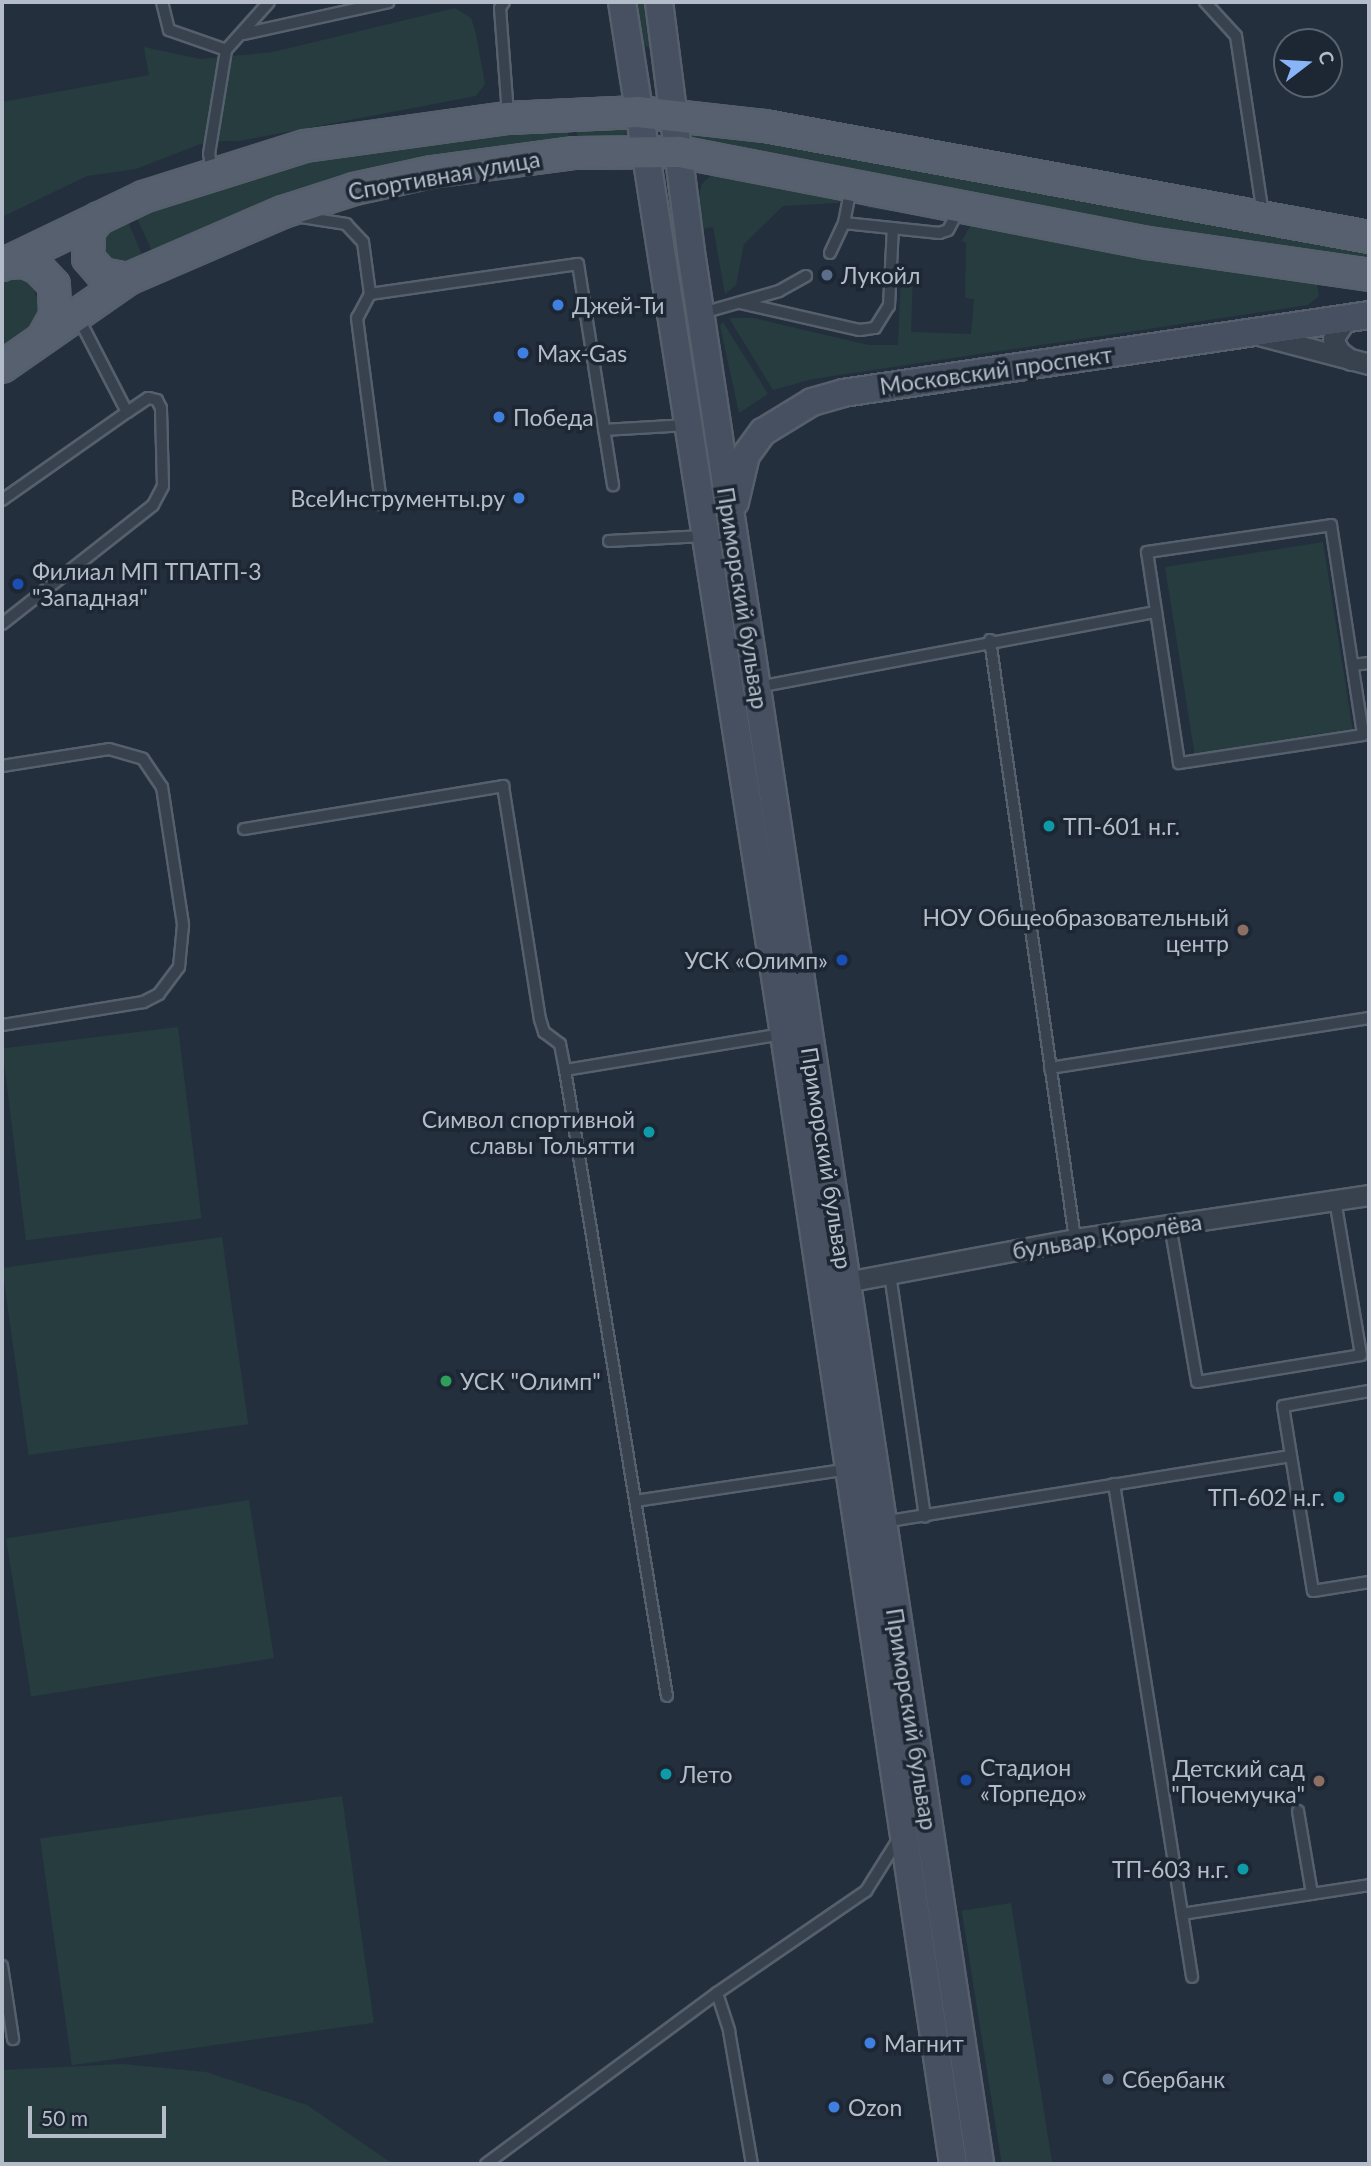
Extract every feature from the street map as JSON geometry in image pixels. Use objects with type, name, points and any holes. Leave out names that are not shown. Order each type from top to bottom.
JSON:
[{"type":"main road","points":[[622,2],[784,1034],[862,1467],[903,1832],[953,2164]]},
{"type":"main road","points":[[659,2],[675,113],[1369,236]]},
{"type":"main road","name":"Спортивная улица","points":[[3,264],[99,218],[212,172],[305,146],[508,118],[638,112],[675,113]]},
{"type":"main road","name":"Приморский бульвар","points":[[675,113],[701,313],[846,1282],[862,1467],[882,1522],[980,2164]]},
{"type":"main road","name":"Спортивная улица","points":[[2,367],[128,279],[283,212],[354,189],[432,172],[527,158],[644,151],[679,152]]},
{"type":"main road","points":[[679,152],[961,204],[1149,243],[1369,275]]},
{"type":"main road","points":[[99,218],[89,231],[88,258],[102,274],[128,279]]},
{"type":"main road","points":[[3,264],[24,262],[38,268],[54,285],[55,316],[44,336]]},
{"type":"main road","name":"Московский проспект","points":[[734,536],[736,485],[746,455],[763,432],[812,402],[843,393],[1358,316]]},
{"type":"street","name":"Московский проспект","points":[[1358,316],[1333,339],[1339,351],[1360,362]]},
{"type":"street","points":[[1251,333],[1360,362]]},
{"type":"street","name":"бульвар Королёва","points":[[846,1282],[1075,1239],[1369,1195]]},
{"type":"lane","points":[[162,2],[169,30],[226,50]]},
{"type":"lane","points":[[212,172],[209,154],[226,50],[269,2]]},
{"type":"lane","points":[[243,34],[390,2]]},
{"type":"lane","points":[[504,2],[500,8],[508,118]]},
{"type":"lane","points":[[1205,2],[1236,36],[1264,217]]},
{"type":"lane","points":[[830,253],[844,223],[852,183]]},
{"type":"lane","points":[[844,223],[948,230],[961,204]]},
{"type":"lane","points":[[283,212],[315,222],[346,225],[363,242],[370,294],[357,318],[382,504]]},
{"type":"lane","points":[[741,303],[860,330],[875,328],[889,306],[893,228]]},
{"type":"lane","points":[[370,294],[578,264],[612,485]]},
{"type":"lane","points":[[701,313],[779,292],[806,276]]},
{"type":"lane","points":[[77,313],[127,412]]},
{"type":"lane","points":[[2,500],[148,398],[157,400],[161,408],[163,486],[153,505],[2,624]]},
{"type":"lane","points":[[604,430],[687,425]]},
{"type":"lane","points":[[1331,525],[1363,735],[1179,762],[1156,612],[1147,552],[1331,525]]},
{"type":"lane","points":[[609,541],[705,536]]},
{"type":"lane","points":[[757,688],[990,640],[1156,612]]},
{"type":"lane","points":[[990,640],[1075,1239]]},
{"type":"lane","points":[[1353,666],[1369,663]]},
{"type":"lane","points":[[2,766],[109,749],[143,759],[162,787],[183,925],[179,967],[159,994],[143,1002],[2,1025]]},
{"type":"lane","points":[[244,829],[503,786],[540,1019],[544,1032],[560,1044],[565,1070],[667,1696]]},
{"type":"lane","points":[[1050,1068],[1369,1018]]},
{"type":"lane","points":[[565,1070],[784,1034]]},
{"type":"lane","points":[[1170,1225],[1197,1382],[1361,1355],[1335,1200]]},
{"type":"lane","points":[[890,1274],[925,1516]]},
{"type":"lane","points":[[1369,1391],[1283,1406],[1313,1591],[1369,1582]]},
{"type":"lane","points":[[882,1522],[1291,1456]]},
{"type":"lane","points":[[635,1502],[862,1467]]},
{"type":"lane","points":[[1114,1484],[1192,1977]]},
{"type":"lane","points":[[1298,1811],[1312,1894]]},
{"type":"lane","points":[[486,2164],[717,1993],[866,1891],[903,1832]]},
{"type":"lane","points":[[1182,1914],[1369,1885]]},
{"type":"lane","points":[[2,1966],[13,2039]]},
{"type":"lane","points":[[717,1993],[729,2031],[752,2164]]},
{"type":"green space","points":[[635,2],[649,2],[653,44],[650,47],[642,45]]},
{"type":"green space","points":[[455,8],[471,18],[476,34],[485,84],[476,96],[239,141],[208,141],[136,169],[87,176],[2,217],[2,102],[149,75],[144,47],[200,59],[273,52]]},
{"type":"green space","points":[[575,123],[628,127],[629,134],[578,142]]},
{"type":"green space","points":[[567,124],[569,143],[287,197],[152,251],[135,214],[298,160]]},
{"type":"green space","points":[[698,128],[1369,247],[1369,265],[1188,236],[691,141],[690,131]]},
{"type":"green space","points":[[716,171],[843,196],[838,203],[783,206],[744,244],[736,285],[725,294],[713,227],[701,229],[696,206],[702,184]]},
{"type":"green space","points":[[865,201],[936,217],[868,208]]},
{"type":"green space","points":[[976,214],[1316,280],[1319,296],[1308,305],[813,379],[773,390],[729,318],[753,318],[868,345],[898,345],[901,274],[913,274],[911,332],[971,334],[974,299],[965,298],[966,243],[962,241]]},
{"type":"green space","points":[[126,217],[142,255],[124,264],[104,262],[97,235]]},
{"type":"green space","points":[[2,276],[30,281],[41,308],[29,332],[2,352]]},
{"type":"green space","points":[[723,322],[768,394],[739,413],[720,326]]},
{"type":"green space","points":[[1323,542],[1353,729],[1195,754],[1165,567]]},
{"type":"green space","points":[[178,1027],[202,1219],[26,1240],[2,1049]]},
{"type":"green space","points":[[222,1237],[248,1424],[28,1455],[2,1268]]},
{"type":"green space","points":[[249,1500],[274,1658],[31,1697],[6,1538]]},
{"type":"green space","points":[[342,1796],[374,2023],[72,2065],[40,1838]]},
{"type":"green space","points":[[1011,1903],[1052,2164],[1002,2164],[962,1911]]},
{"type":"green space","points":[[122,2064],[206,2072],[307,2105],[393,2164],[2,2164],[2,2070]]},
{"type":"place","name":"Лукойл","points":[[827,275]]},
{"type":"place","name":"Джей-Ти","points":[[558,305]]},
{"type":"place","name":"Max-Gas","points":[[523,353]]},
{"type":"place","name":"Победа","points":[[499,417]]},
{"type":"place","name":"ВсеИнструменты.ру","points":[[519,498]]},
{"type":"place","name":"Филиал МП ТПАТП-3 \"Западная\"","points":[[18,584]]},
{"type":"place","name":"ТП-601 н.г.","points":[[1049,826]]},
{"type":"place","name":"НОУ Общеобразовательный центр","points":[[1243,930]]},
{"type":"place","name":"УСК «Олимп»","points":[[842,960]]},
{"type":"place","name":"Символ спортивной славы Тольятти","points":[[649,1132]]},
{"type":"place","name":"УСК \"Олимп\"","points":[[446,1381]]},
{"type":"place","name":"ТП-602 н.г.","points":[[1339,1497]]},
{"type":"place","name":"Лето","points":[[666,1774]]},
{"type":"place","name":"Стадион «Торпедо»","points":[[966,1780]]},
{"type":"place","name":"Детский сад \"Почемучка\"","points":[[1319,1781]]},
{"type":"place","name":"ТП-603 н.г.","points":[[1243,1869]]},
{"type":"place","name":"Магнит","points":[[870,2043]]},
{"type":"place","name":"Сбербанк","points":[[1108,2079]]},
{"type":"place","name":"Ozon","points":[[834,2107]]}]
